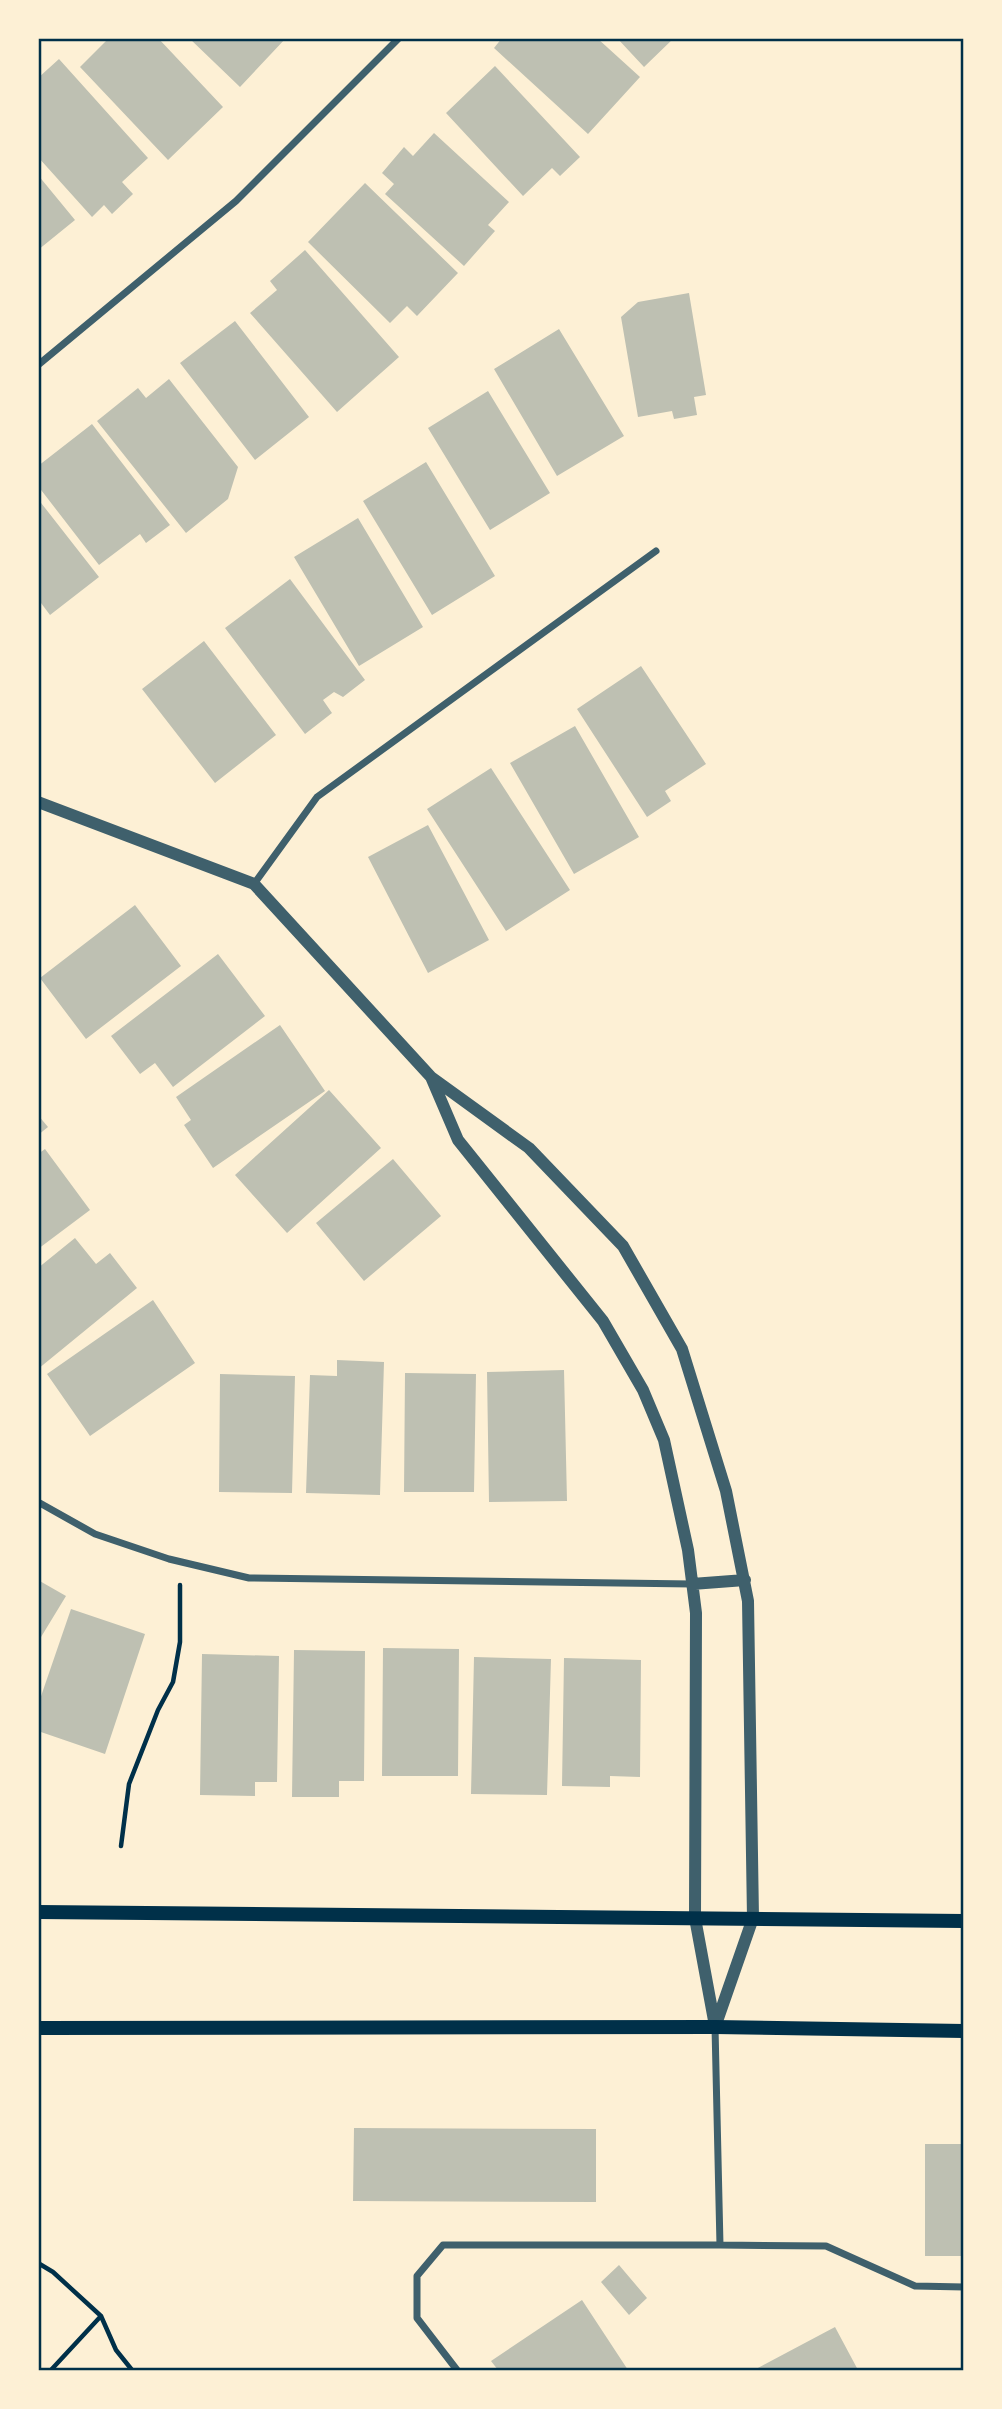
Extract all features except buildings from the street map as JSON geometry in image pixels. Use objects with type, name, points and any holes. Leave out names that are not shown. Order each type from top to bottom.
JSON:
[{"type":"main road","points":[[38,1912],[964,1921]]},
{"type":"main road","points":[[38,2028],[715,2027],[964,2031]]},
{"type":"street","points":[[38,365],[236,201],[399,38]]},
{"type":"street","points":[[254,884],[317,797],[656,551]]},
{"type":"street","points":[[38,802],[254,884],[431,1077],[530,1148],[623,1246],[682,1349],[726,1490],[748,1601],[754,1918],[715,2027]]},
{"type":"street","points":[[431,1077],[458,1140],[603,1321],[643,1390],[664,1440],[688,1550],[696,1613],[695,1918],[715,2027],[720,2245]]},
{"type":"street","points":[[38,1502],[95,1534],[180,1562],[249,1578],[692,1584],[745,1580]]},
{"type":"street","points":[[457,2371],[417,2318],[417,2276],[443,2245],[826,2246],[915,2286],[964,2287]]},
{"type":"path","points":[[121,1846],[129,1784],[158,1710],[173,1682],[180,1642],[180,1562]]},
{"type":"path","points":[[38,2263],[53,2272],[101,2316],[116,2350],[132,2371]]},
{"type":"path","points":[[51,2371],[101,2316]]}]
